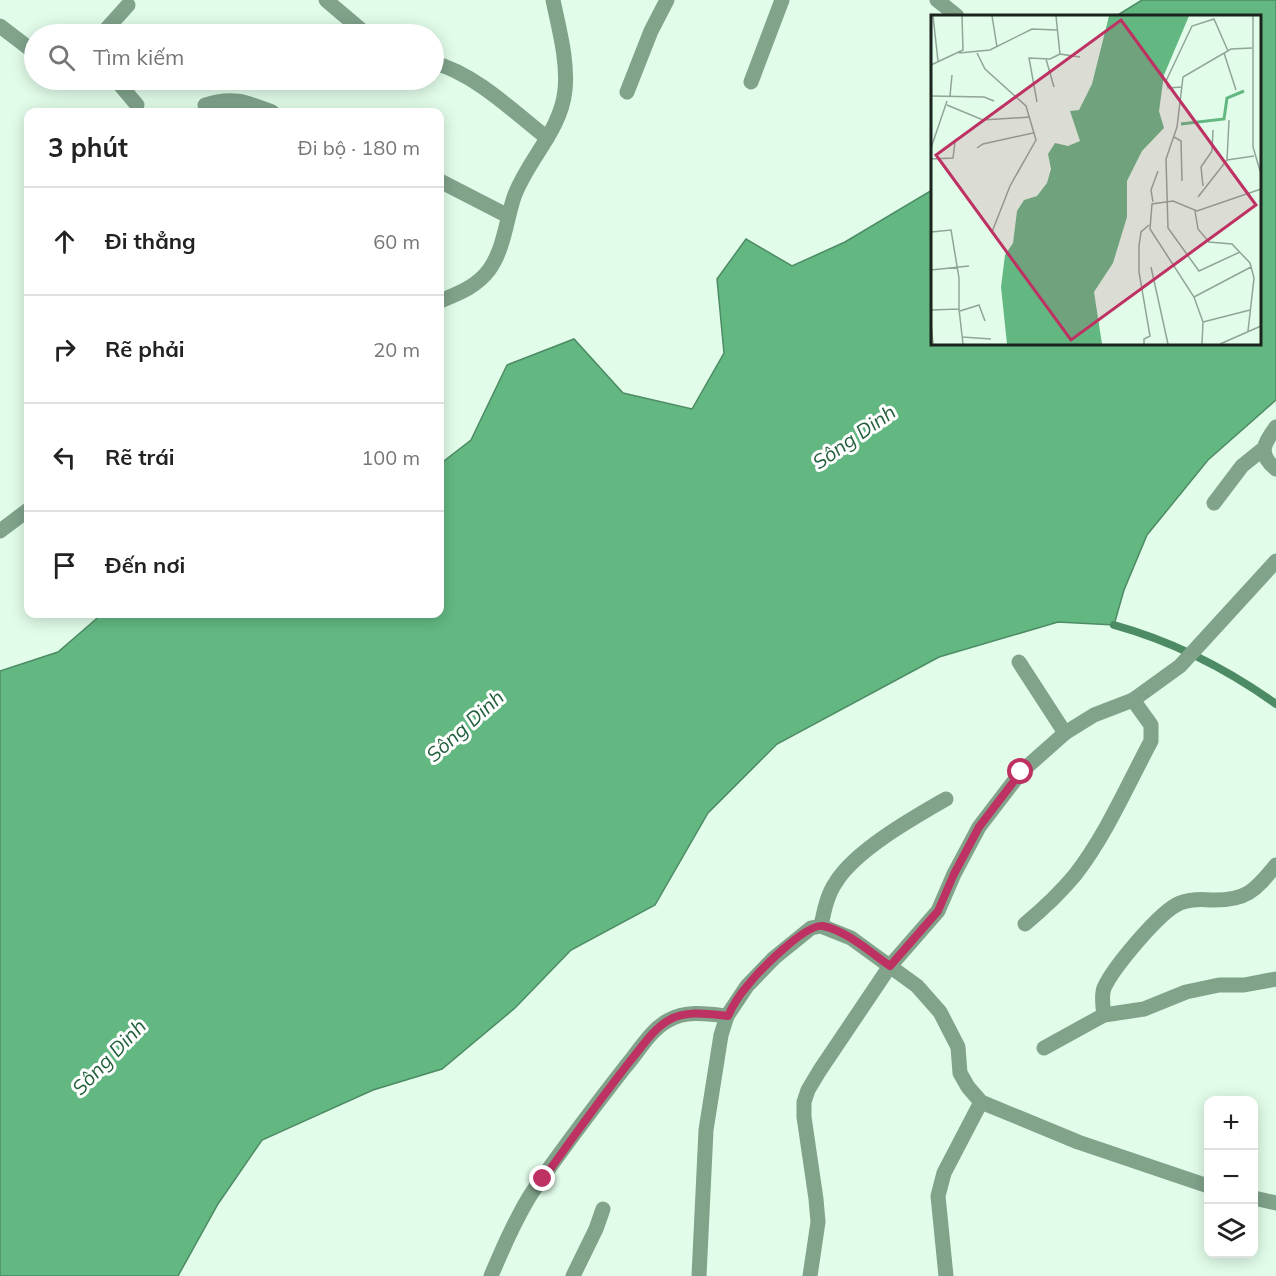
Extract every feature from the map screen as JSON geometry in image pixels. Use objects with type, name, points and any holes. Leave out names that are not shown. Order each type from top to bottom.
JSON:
[{"type":"street","points":[[326,0],[354,24]]},
{"type":"street","points":[[444,299],[479,282],[495,261],[515,195],[562,109],[566,84],[561,38],[553,0]]},
{"type":"street","points":[[627,92],[651,31],[667,0]]},
{"type":"street","points":[[750,82],[782,0]]},
{"type":"street","points":[[937,0],[956,15]]},
{"type":"street","points":[[111,24],[128,5]]},
{"type":"street","points":[[0,26],[24,44]]},
{"type":"street","points":[[444,66],[465,75],[547,138]]},
{"type":"street","points":[[124,90],[137,105]]},
{"type":"street","points":[[205,105],[232,100],[261,108]]},
{"type":"street","points":[[444,183],[508,216]]},
{"type":"street","points":[[1276,428],[1265,442],[1263,449],[1265,457],[1276,469]]},
{"type":"street","points":[[1214,503],[1242,466],[1263,449]]},
{"type":"street","points":[[0,531],[24,513]]},
{"type":"street","points":[[810,1276],[818,1222],[804,1102],[820,1070],[890,966],[938,911],[954,874],[979,827],[1021,772],[1065,733],[1094,715],[1133,700],[1180,666],[1276,561]]},
{"type":"street","points":[[1018,662],[1065,733]]},
{"type":"street","points":[[1025,924],[1050,902],[1075,874],[1102,832],[1151,741],[1151,725],[1133,700]]},
{"type":"street","points":[[821,926],[828,899],[836,881],[852,864],[894,830],[946,799]]},
{"type":"street","points":[[1104,1015],[1103,990],[1136,944],[1176,904],[1191,899],[1232,900],[1257,888],[1276,865]]},
{"type":"street","points":[[699,1276],[706,1130],[721,1035],[728,1016],[747,986],[774,958],[811,928],[821,926],[851,939],[890,966],[917,987],[940,1012],[958,1047],[960,1073],[981,1102],[1078,1142],[1204,1184]]},
{"type":"street","points":[[1044,1048],[1104,1015],[1144,1009],[1186,992],[1219,985],[1244,986],[1276,979]]},
{"type":"street","points":[[491,1276],[510,1233],[531,1195],[653,1033],[669,1020],[679,1016],[703,1014],[728,1016]]},
{"type":"street","points":[[946,1276],[938,1196],[944,1173],[981,1102]]},
{"type":"street","points":[[1258,1199],[1276,1203]]},
{"type":"street","points":[[573,1276],[603,1209]]},
{"type":"water","name":"Sông Dinh","points":[[1142,0],[1276,0],[1276,400],[1208,460],[1147,535],[1124,590],[1114,625],[1058,622],[939,657],[777,744],[708,813],[655,905],[571,950],[515,1008],[442,1069],[373,1090],[262,1140],[218,1204],[178,1276],[0,1276],[0,671],[58,652],[97,618],[444,618],[444,461],[471,440],[507,365],[574,339],[623,393],[692,409],[724,353],[717,279],[746,239],[792,266],[845,242],[931,191],[931,345],[1261,345],[1261,15],[1118,15]]},
{"type":"waterway","points":[[1114,625],[1157,639],[1198,657],[1238,679],[1276,704]]},
{"type":"route","points":[[543,1179],[653,1033],[669,1020],[679,1016],[703,1014],[728,1016],[747,986],[774,958],[811,928],[821,926],[832,929],[890,966],[938,911],[954,874],[979,827],[1021,772]]}]
